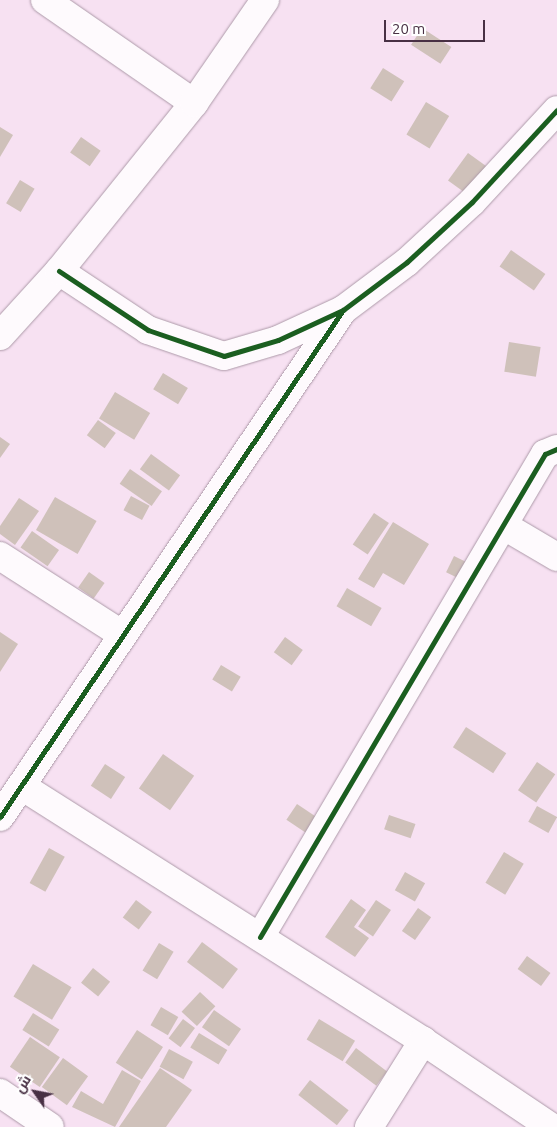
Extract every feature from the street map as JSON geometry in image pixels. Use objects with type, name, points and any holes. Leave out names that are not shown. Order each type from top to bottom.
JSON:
[{"type":"street","points":[[45,0],[194,103]]},
{"type":"street","points":[[0,336],[59,271],[194,103],[265,0]]},
{"type":"street","points":[[59,271],[148,330],[224,356],[278,340],[343,310],[407,262],[472,202],[557,110]]},
{"type":"street","points":[[0,817],[24,788],[123,635],[343,310]]},
{"type":"street","points":[[260,937],[506,527],[545,454],[557,449]]},
{"type":"street","points":[[506,527],[557,557]]},
{"type":"street","points":[[0,556],[123,635]]},
{"type":"street","points":[[24,788],[423,1040],[551,1127]]},
{"type":"street","points":[[369,1127],[423,1040]]},
{"type":"street","points":[[0,1093],[50,1127]]},
{"type":"building","points":[[422,28],[451,47],[440,64],[411,45]]},
{"type":"building","points":[[383,68],[404,81],[391,102],[370,88]]},
{"type":"building","points":[[426,102],[449,116],[430,148],[406,135]]},
{"type":"building","points":[[0,127],[13,135],[0,157]]},
{"type":"building","points":[[81,137],[101,151],[90,166],[70,153]]},
{"type":"building","points":[[468,153],[487,167],[467,195],[448,181]]},
{"type":"building","points":[[20,180],[35,189],[21,212],[6,203]]},
{"type":"building","points":[[511,250],[545,274],[534,290],[500,266]]},
{"type":"building","points":[[509,342],[541,347],[536,377],[504,372]]},
{"type":"building","points":[[163,373],[188,388],[178,404],[153,389]]},
{"type":"building","points":[[115,392],[150,413],[134,440],[99,419]]},
{"type":"building","points":[[98,420],[116,433],[105,448],[87,435]]},
{"type":"building","points":[[0,437],[10,444],[0,458]]},
{"type":"building","points":[[151,454],[180,475],[169,491],[140,469]]},
{"type":"building","points":[[130,469],[162,491],[152,506],[120,484]]},
{"type":"building","points":[[131,496],[150,506],[142,520],[123,510]]},
{"type":"building","points":[[55,497],[97,521],[78,554],[36,530]]},
{"type":"building","points":[[19,498],[39,511],[15,545],[0,534],[0,526]]},
{"type":"building","points":[[374,513],[389,523],[368,555],[353,545]]},
{"type":"building","points":[[393,522],[429,544],[404,585],[383,573],[374,588],[358,579]]},
{"type":"building","points":[[32,531],[59,550],[48,566],[21,547]]},
{"type":"building","points":[[454,556],[476,567],[469,583],[446,572]]},
{"type":"building","points":[[89,572],[105,583],[94,598],[78,588]]},
{"type":"building","points":[[347,588],[382,608],[371,626],[336,606]]},
{"type":"building","points":[[0,632],[18,644],[0,672]]},
{"type":"building","points":[[285,637],[303,650],[292,665],[274,652]]},
{"type":"building","points":[[221,665],[241,677],[232,691],[212,680]]},
{"type":"building","points":[[466,727],[506,753],[493,773],[453,747]]},
{"type":"building","points":[[163,754],[194,776],[170,810],[139,788]]},
{"type":"building","points":[[537,762],[555,774],[536,802],[518,790]]},
{"type":"building","points":[[105,764],[125,777],[111,799],[91,786]]},
{"type":"building","points":[[297,804],[316,817],[305,833],[286,820]]},
{"type":"building","points":[[537,806],[557,817],[548,833],[528,822]]},
{"type":"building","points":[[389,815],[415,824],[411,838],[384,829]]},
{"type":"building","points":[[49,848],[65,857],[45,892],[30,883]]},
{"type":"building","points":[[504,852],[524,864],[505,895],[485,883]]},
{"type":"building","points":[[405,872],[425,883],[415,902],[395,890]]},
{"type":"building","points":[[351,899],[366,910],[354,927],[369,938],[355,957],[325,937]]},
{"type":"building","points":[[136,900],[152,912],[139,930],[123,918]]},
{"type":"building","points":[[376,900],[391,910],[373,937],[358,927]]},
{"type":"building","points":[[418,908],[431,917],[415,940],[402,931]]},
{"type":"building","points":[[202,942],[238,969],[223,989],[187,962]]},
{"type":"building","points":[[159,943],[174,952],[157,979],[143,970]]},
{"type":"building","points":[[527,956],[550,973],[541,986],[518,969]]},
{"type":"building","points":[[33,964],[72,987],[52,1020],[13,997]]},
{"type":"building","points":[[93,968],[110,982],[98,997],[81,983]]},
{"type":"building","points":[[200,992],[215,1006],[197,1026],[182,1012]]},
{"type":"building","points":[[161,1007],[178,1017],[168,1035],[151,1025]]},
{"type":"building","points":[[214,1010],[241,1029],[229,1046],[202,1027]]},
{"type":"building","points":[[33,1013],[59,1029],[49,1046],[22,1030]]},
{"type":"building","points":[[183,1019],[195,1028],[181,1047],[169,1038]]},
{"type":"building","points":[[319,1019],[355,1041],[343,1061],[307,1040]]},
{"type":"building","points":[[137,1030],[163,1047],[142,1080],[116,1063]]},
{"type":"building","points":[[199,1033],[227,1050],[219,1065],[190,1048]]},
{"type":"building","points":[[30,1037],[60,1057],[40,1087],[10,1067]]},
{"type":"building","points":[[356,1048],[387,1071],[376,1086],[345,1062]]},
{"type":"building","points":[[169,1049],[193,1062],[183,1079],[160,1067]]},
{"type":"building","points":[[63,1058],[88,1076],[67,1105],[42,1087]]},
{"type":"building","points":[[160,1068],[192,1090],[166,1127],[119,1127]]},
{"type":"building","points":[[122,1070],[141,1081],[115,1127],[72,1107],[81,1091],[103,1104]]},
{"type":"building","points":[[310,1080],[349,1110],[337,1125],[298,1095]]},
{"type":"cycle path","points":[[59,271],[148,330],[224,356],[278,340],[343,310],[407,262],[472,202],[557,110]]},
{"type":"cycle path","points":[[0,817],[343,310]]},
{"type":"cycle path","points":[[260,937],[545,454],[557,449]]}]
